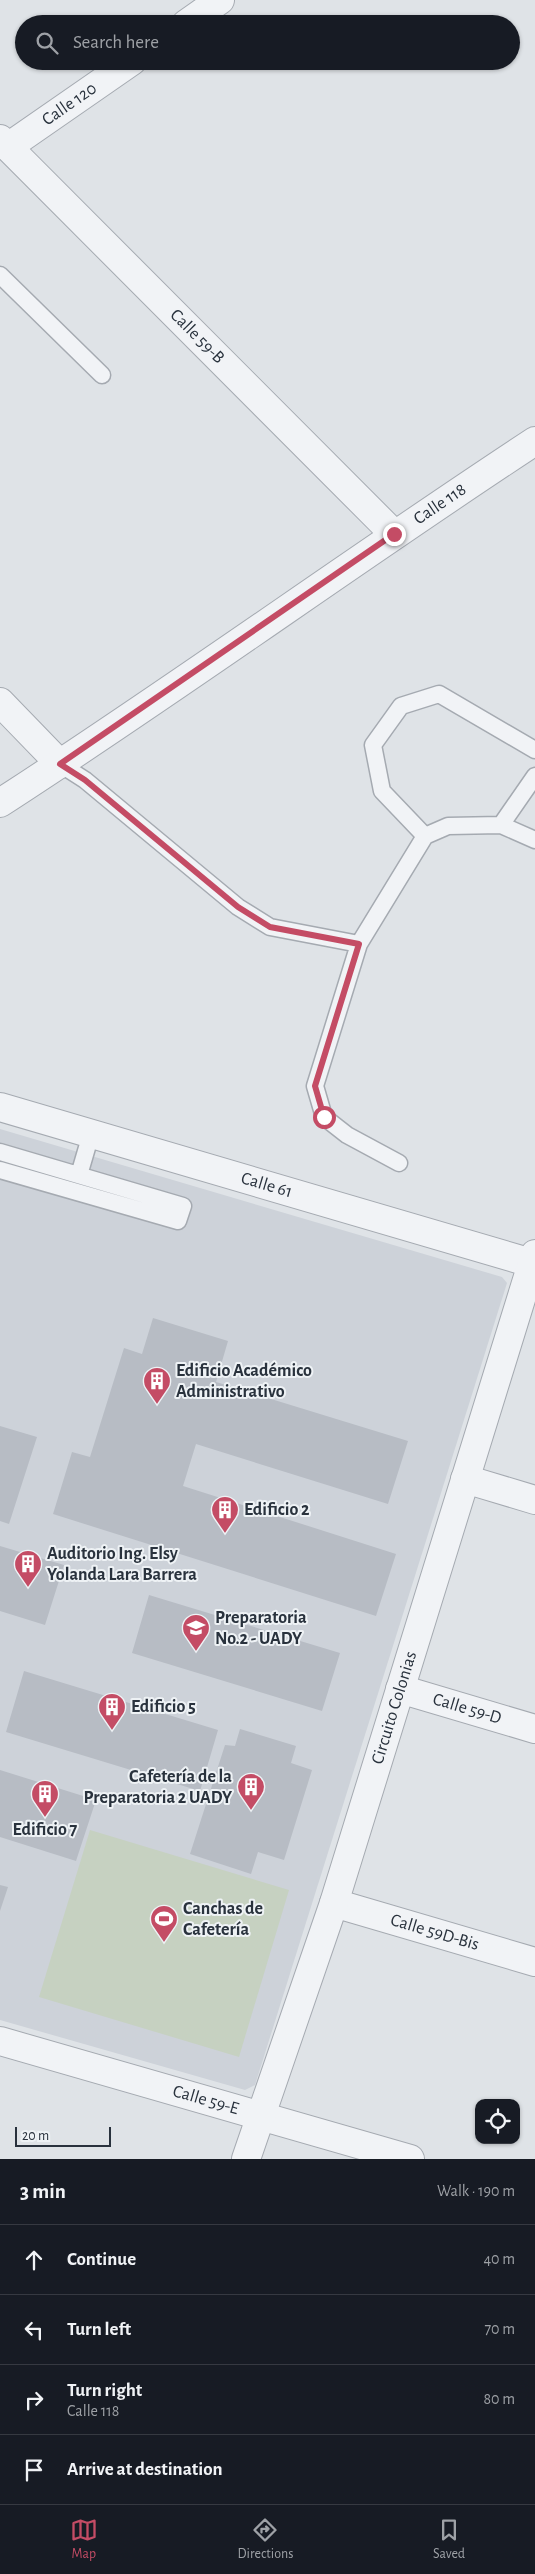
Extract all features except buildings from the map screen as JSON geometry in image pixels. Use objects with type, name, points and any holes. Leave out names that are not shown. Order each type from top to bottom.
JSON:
[{"type":"street","points":[[199,15],[220,0]]},
{"type":"street","name":"Calle 120","points":[[4,143],[118,70]]},
{"type":"street","name":"Calle 59-B","points":[[4,143],[394,534]]},
{"type":"street","name":"Calle 118","points":[[0,803],[60,764],[394,534],[535,441]]},
{"type":"street","points":[[0,702],[60,764]]},
{"type":"street","name":"Calle 61","points":[[0,1107],[534,1261]]},
{"type":"street","name":"Circuito Colonias","points":[[246,2159],[334,1903],[534,1261]]},
{"type":"street","points":[[465,1479],[535,1500]]},
{"type":"street","name":"Calle 59-D","points":[[400,1689],[535,1728]]},
{"type":"street","name":"Calle 59D-Bis","points":[[334,1903],[535,1962]]},
{"type":"street","name":"Calle 59-E","points":[[0,2041],[410,2159]]},
{"type":"lane","points":[[0,275],[102,375]]},
{"type":"lane","points":[[425,836],[382,791],[373,745],[401,706],[439,694],[535,750]]},
{"type":"lane","points":[[60,764],[85,780],[238,907],[270,927],[359,944]]},
{"type":"lane","points":[[501,825],[535,776]]},
{"type":"lane","points":[[399,1163],[347,1135],[324,1117],[315,1086],[359,944],[425,836],[448,826],[501,825],[535,840]]},
{"type":"lane","points":[[79,1176],[91,1134]]},
{"type":"lane","points":[[0,1152],[183,1206],[178,1220],[0,1170]]},
{"type":"shaded area","name":"Preparatoria No.2 - UADY","points":[[0,1129],[502,1277],[507,1283],[255,2085],[245,2090],[0,2020]]},
{"type":"green space","name":"Canchas de Cafetería","points":[[90,1830],[289,1890],[239,2057],[39,1997]]},
{"type":"place","name":"Edificio Académico Administrativo","points":[[157,1405]]},
{"type":"place","name":"Edificio 2","points":[[225,1534]]},
{"type":"place","name":"Auditorio Ing. Elsy Yolanda Lara Barrera","points":[[28,1588]]},
{"type":"place","name":"Preparatoria No.2 - UADY","points":[[196,1652]]},
{"type":"place","name":"Edificio 5","points":[[112,1731]]},
{"type":"place","name":"Cafetería de la Preparatoria 2 UADY","points":[[251,1811]]},
{"type":"place","name":"Edificio 7","points":[[45,1818]]},
{"type":"place","name":"Canchas de Cafetería","points":[[164,1943]]},
{"type":"route","points":[[324,1117],[315,1086],[359,944],[270,927],[238,907],[85,780],[60,764],[394,534]]}]
